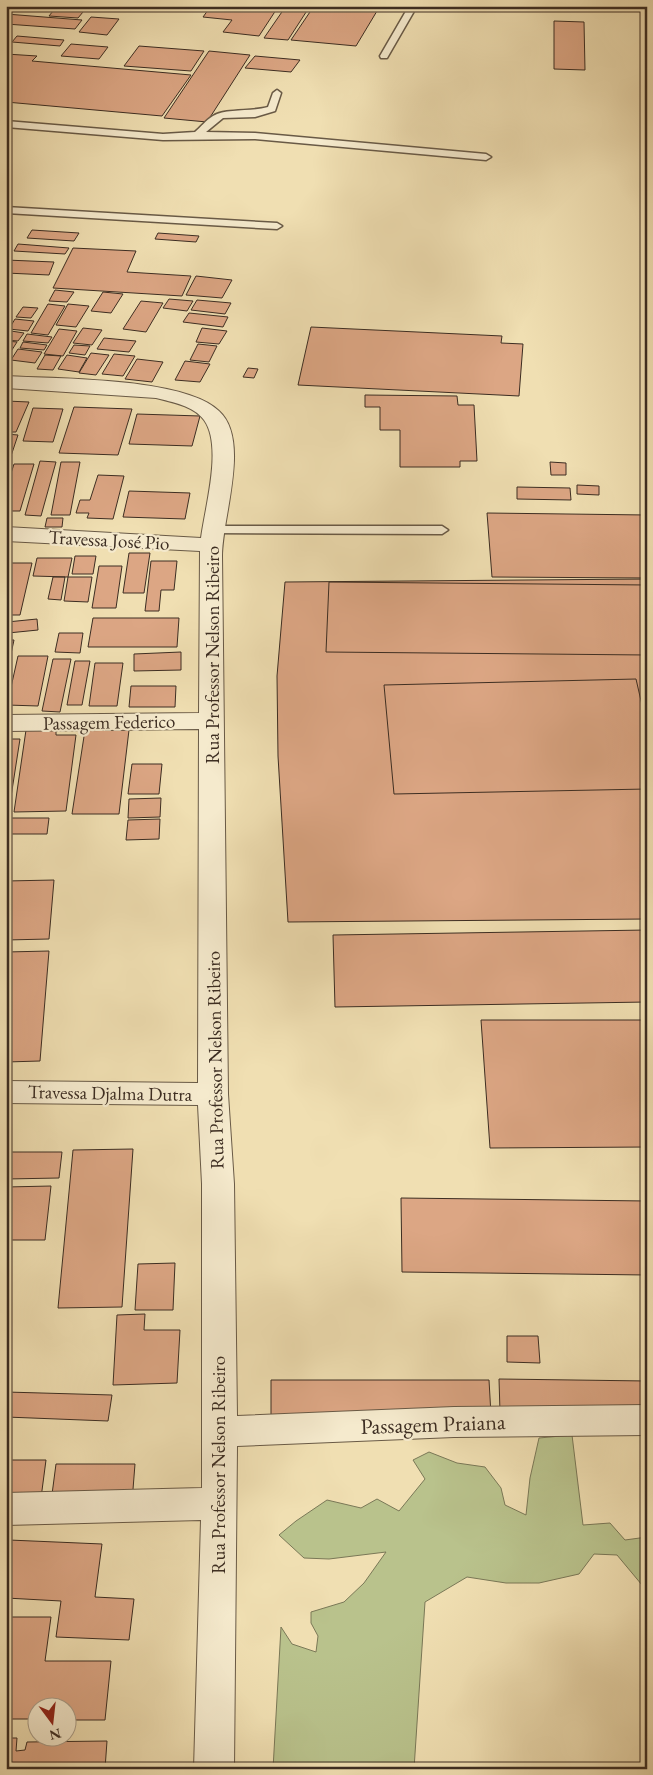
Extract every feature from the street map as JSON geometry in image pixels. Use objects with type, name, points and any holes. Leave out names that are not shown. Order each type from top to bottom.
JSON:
[{"type":"street","name":"Rua Professor Nelson Ribeiro","points":[[6,382],[156,392],[180,398],[199,406],[213,416],[221,433],[224,453],[212,538],[213,1094],[218,1184],[220,1504],[214,1769]]},
{"type":"street","name":"Travessa José Pio","points":[[6,534],[212,538]]},
{"type":"street","name":"Passagem Federico","points":[[6,723],[212,721]]},
{"type":"street","name":"Travessa Djalma Dutra","points":[[6,1092],[213,1094]]},
{"type":"street","name":"Passagem Praiana","points":[[219,1432],[454,1422],[647,1420]]},
{"type":"street","points":[[6,1509],[220,1504]]},
{"type":"lane","points":[[384,56],[413,6]]},
{"type":"lane","points":[[198,135],[215,118],[222,115],[255,114],[272,109],[277,93]]},
{"type":"lane","points":[[6,124],[163,137],[198,135],[255,136],[486,158]]},
{"type":"lane","points":[[6,210],[277,226]]},
{"type":"lane","points":[[212,538],[442,530]]},
{"type":"green space","points":[[572,1435],[583,1525],[610,1523],[625,1540],[647,1537],[647,1591],[617,1555],[594,1554],[579,1574],[539,1583],[506,1583],[467,1577],[425,1602],[414,1769],[273,1769],[281,1627],[292,1644],[316,1652],[318,1636],[311,1623],[311,1612],[344,1602],[364,1583],[386,1552],[329,1559],[304,1558],[279,1535],[327,1500],[361,1508],[377,1499],[399,1511],[425,1479],[413,1460],[429,1452],[457,1463],[485,1467],[501,1488],[505,1505],[526,1515],[530,1478],[539,1438]]},
{"type":"building","points":[[57,6],[88,6],[78,18],[49,16]]},
{"type":"building","points":[[211,6],[236,6],[276,10],[259,36],[223,32],[232,20],[203,17]]},
{"type":"building","points":[[286,6],[310,6],[288,40],[264,38]]},
{"type":"building","points":[[314,6],[380,6],[356,46],[291,40]]},
{"type":"building","points":[[6,14],[82,20],[75,29],[6,24]]},
{"type":"building","points":[[91,17],[119,19],[107,35],[79,32]]},
{"type":"building","points":[[554,21],[584,22],[585,70],[554,69]]},
{"type":"building","points":[[17,36],[64,40],[60,46],[12,42]]},
{"type":"building","points":[[71,44],[108,47],[99,59],[61,56]]},
{"type":"building","points":[[139,46],[204,51],[191,71],[124,66]]},
{"type":"building","points":[[209,51],[250,55],[207,122],[164,118]]},
{"type":"building","points":[[6,54],[37,56],[32,61],[191,75],[162,116],[6,102]]},
{"type":"building","points":[[255,56],[300,60],[291,72],[245,68]]},
{"type":"building","points":[[32,230],[79,233],[74,241],[27,238]]},
{"type":"building","points":[[158,233],[199,236],[196,242],[155,239]]},
{"type":"building","points":[[18,244],[69,248],[65,254],[14,251]]},
{"type":"building","points":[[73,248],[136,251],[127,272],[191,276],[182,296],[53,288]]},
{"type":"building","points":[[6,260],[54,262],[49,275],[6,273]]},
{"type":"building","points":[[196,276],[232,280],[222,298],[186,295]]},
{"type":"building","points":[[55,290],[74,292],[67,302],[49,301]]},
{"type":"building","points":[[103,292],[123,294],[111,313],[91,311]]},
{"type":"building","points":[[169,299],[193,301],[187,311],[163,308]]},
{"type":"building","points":[[197,300],[231,303],[225,314],[191,310]]},
{"type":"building","points":[[141,301],[163,303],[146,332],[123,329]]},
{"type":"building","points":[[48,304],[65,306],[48,335],[31,333]]},
{"type":"building","points":[[68,304],[89,306],[76,327],[56,325]]},
{"type":"building","points":[[23,307],[38,308],[31,318],[16,317]]},
{"type":"building","points":[[189,313],[228,317],[223,327],[183,322]]},
{"type":"building","points":[[15,319],[34,321],[28,331],[9,329]]},
{"type":"building","points":[[311,327],[502,336],[501,343],[523,344],[519,396],[298,385]]},
{"type":"building","points":[[83,328],[102,330],[92,345],[73,343]]},
{"type":"building","points":[[202,328],[227,331],[219,344],[196,342]]},
{"type":"building","points":[[59,329],[77,331],[63,356],[44,354]]},
{"type":"building","points":[[11,331],[24,333],[18,341],[6,340]]},
{"type":"building","points":[[27,334],[52,337],[48,343],[23,341]]},
{"type":"building","points":[[104,338],[136,341],[129,352],[97,349]]},
{"type":"building","points":[[6,341],[17,342],[10,353],[6,353]]},
{"type":"building","points":[[23,342],[47,345],[44,350],[20,348]]},
{"type":"building","points":[[198,344],[217,346],[209,362],[190,360]]},
{"type":"building","points":[[74,345],[90,346],[85,355],[69,353]]},
{"type":"building","points":[[18,349],[42,352],[35,363],[11,360]]},
{"type":"building","points":[[91,353],[109,355],[96,375],[79,373]]},
{"type":"building","points":[[114,354],[135,356],[123,376],[102,374]]},
{"type":"building","points":[[45,355],[61,356],[53,370],[37,369]]},
{"type":"building","points":[[67,355],[87,358],[79,372],[58,369]]},
{"type":"building","points":[[137,359],[163,362],[152,382],[125,379]]},
{"type":"building","points":[[185,361],[210,364],[200,382],[175,380]]},
{"type":"building","points":[[248,368],[258,369],[254,378],[243,377]]},
{"type":"building","points":[[365,395],[457,396],[458,405],[474,405],[477,461],[460,461],[460,467],[400,467],[400,430],[380,430],[380,407],[365,407]]},
{"type":"building","points":[[6,401],[29,402],[16,432],[6,432]]},
{"type":"building","points":[[74,407],[132,409],[118,455],[59,453]]},
{"type":"building","points":[[33,408],[63,409],[53,442],[23,441]]},
{"type":"building","points":[[137,414],[200,416],[192,446],[129,444]]},
{"type":"building","points":[[6,434],[18,435],[11,456],[6,456]]},
{"type":"building","points":[[40,461],[56,462],[41,516],[25,515]]},
{"type":"building","points":[[61,462],[80,462],[70,515],[51,515]]},
{"type":"building","points":[[550,462],[566,463],[566,475],[551,475]]},
{"type":"building","points":[[14,464],[34,464],[20,511],[6,511],[6,489]]},
{"type":"building","points":[[98,475],[124,476],[113,519],[87,518],[89,513],[76,513],[80,500],[90,500]]},
{"type":"building","points":[[577,485],[599,486],[599,495],[577,494]]},
{"type":"building","points":[[517,487],[570,488],[571,500],[517,499]]},
{"type":"building","points":[[129,491],[190,493],[185,519],[123,517]]},
{"type":"building","points":[[487,513],[647,515],[647,578],[492,577]]},
{"type":"building","points":[[47,518],[63,518],[62,527],[45,527]]},
{"type":"building","points":[[129,553],[150,553],[144,593],[123,593]]},
{"type":"building","points":[[75,556],[96,556],[93,574],[72,574]]},
{"type":"building","points":[[37,558],[72,558],[68,577],[33,576]]},
{"type":"building","points":[[151,561],[177,561],[174,590],[161,590],[159,611],[145,611]]},
{"type":"building","points":[[6,563],[32,563],[20,615],[6,615]]},
{"type":"building","points":[[99,566],[122,566],[116,608],[92,608]]},
{"type":"building","points":[[53,577],[65,577],[61,600],[48,599]]},
{"type":"building","points":[[68,577],[92,577],[88,602],[64,601]]},
{"type":"building","points":[[647,579],[647,919],[288,922],[278,756],[277,676],[285,582]]},
{"type":"building","points":[[329,582],[647,585],[647,655],[326,652]]},
{"type":"building","points":[[93,618],[179,618],[177,647],[88,647]]},
{"type":"building","points":[[37,619],[38,630],[8,633],[7,622]]},
{"type":"building","points":[[59,633],[83,633],[80,653],[55,652]]},
{"type":"building","points":[[6,640],[14,640],[6,677]]},
{"type":"building","points":[[181,652],[181,670],[134,671],[134,654]]},
{"type":"building","points":[[18,656],[48,656],[38,706],[7,705]]},
{"type":"building","points":[[53,659],[71,659],[60,712],[42,711]]},
{"type":"building","points":[[75,661],[90,661],[82,705],[67,705]]},
{"type":"building","points":[[95,663],[123,663],[117,706],[89,706]]},
{"type":"building","points":[[636,679],[647,727],[647,789],[394,794],[384,685]]},
{"type":"building","points":[[131,686],[176,686],[175,707],[129,707]]},
{"type":"building","points":[[26,730],[56,730],[56,735],[76,735],[66,811],[14,812]]},
{"type":"building","points":[[85,730],[129,730],[119,814],[72,814]]},
{"type":"building","points":[[6,739],[20,739],[8,816],[6,816]]},
{"type":"building","points":[[132,764],[162,764],[159,794],[128,794]]},
{"type":"building","points":[[161,798],[160,817],[128,818],[129,799]]},
{"type":"building","points":[[11,818],[49,818],[47,834],[9,834]]},
{"type":"building","points":[[160,819],[159,839],[126,840],[128,820]]},
{"type":"building","points":[[54,880],[49,939],[6,940],[6,881]]},
{"type":"building","points":[[647,930],[647,1002],[335,1007],[333,935]]},
{"type":"building","points":[[49,951],[40,1061],[6,1062],[6,952]]},
{"type":"building","points":[[481,1020],[647,1020],[647,1147],[490,1148]]},
{"type":"building","points":[[133,1149],[122,1307],[58,1308],[73,1150]]},
{"type":"building","points":[[8,1152],[62,1152],[59,1178],[6,1179]]},
{"type":"building","points":[[51,1186],[45,1240],[6,1240],[6,1187]]},
{"type":"building","points":[[401,1198],[647,1201],[647,1275],[402,1272]]},
{"type":"building","points":[[175,1263],[173,1310],[135,1310],[138,1264]]},
{"type":"building","points":[[145,1314],[144,1330],[180,1330],[177,1383],[113,1385],[117,1315]]},
{"type":"building","points":[[507,1336],[538,1336],[540,1363],[507,1362]]},
{"type":"building","points":[[499,1379],[647,1381],[647,1414],[500,1412]]},
{"type":"building","points":[[271,1380],[489,1380],[491,1415],[271,1415]]},
{"type":"building","points":[[6,1392],[112,1395],[108,1421],[6,1417]]},
{"type":"building","points":[[6,1460],[46,1460],[41,1498],[6,1498]]},
{"type":"building","points":[[56,1464],[135,1464],[132,1502],[51,1502]]},
{"type":"building","points":[[9,1540],[102,1544],[95,1597],[134,1599],[129,1640],[56,1637],[61,1601],[6,1598],[6,1556]]},
{"type":"building","points":[[6,1617],[51,1617],[45,1661],[111,1661],[105,1720],[78,1720],[78,1698],[28,1698],[28,1719],[6,1719]]},
{"type":"building","points":[[6,1738],[17,1738],[16,1751],[25,1750],[27,1742],[28,1748],[78,1748],[78,1741],[107,1741],[105,1769],[6,1769]]}]
